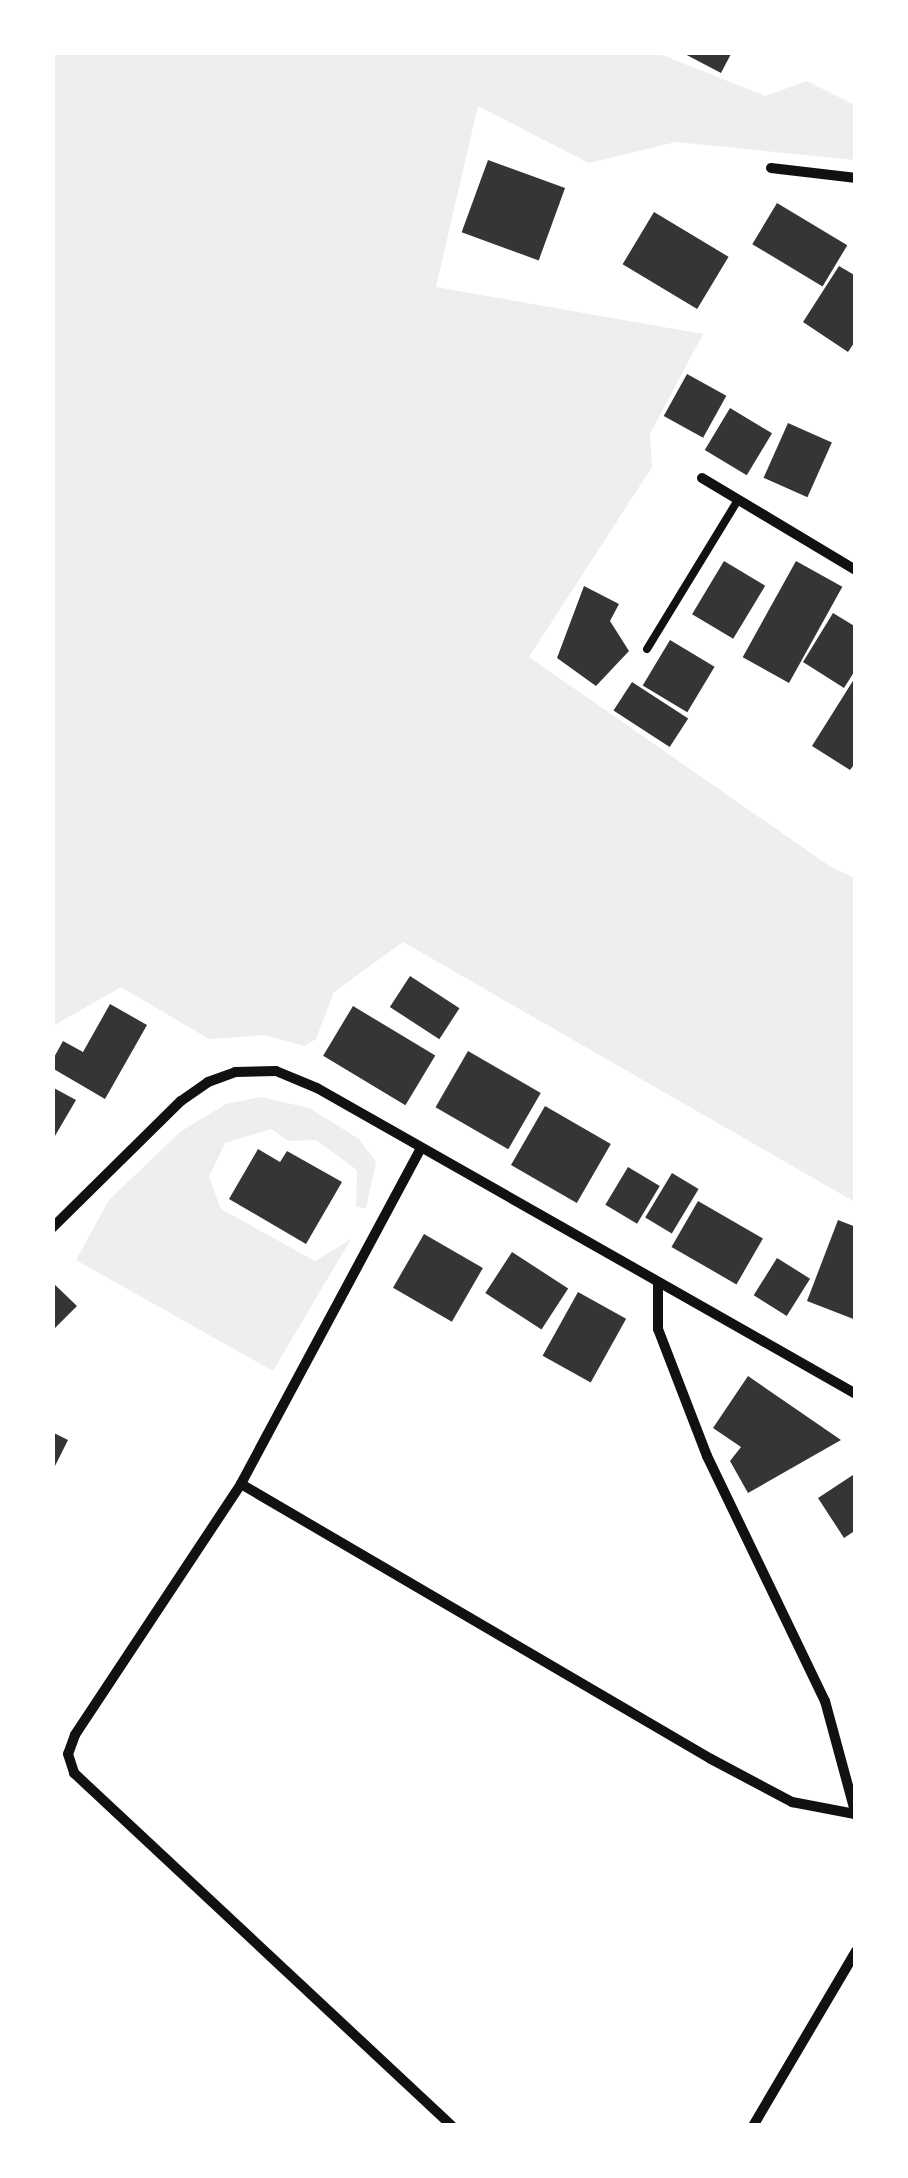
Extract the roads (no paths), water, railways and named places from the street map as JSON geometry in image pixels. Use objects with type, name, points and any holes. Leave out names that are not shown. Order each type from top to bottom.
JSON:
[{"type":"street","points":[[771,168],[856,178]]},
{"type":"street","points":[[702,478],[856,570]]},
{"type":"street","points":[[52,1228],[181,1101],[208,1082],[235,1072],[276,1071],[318,1088],[856,1394]]},
{"type":"street","points":[[421,1148],[241,1484],[75,1734],[68,1754],[74,1772],[452,2126]]},
{"type":"street","points":[[241,1484],[727,1768],[792,1802],[855,1815],[824,1700],[707,1456],[658,1329],[658,1284]]},
{"type":"street","points":[[753,2126],[856,1950]]},
{"type":"lane","points":[[647,649],[738,500]]}]
